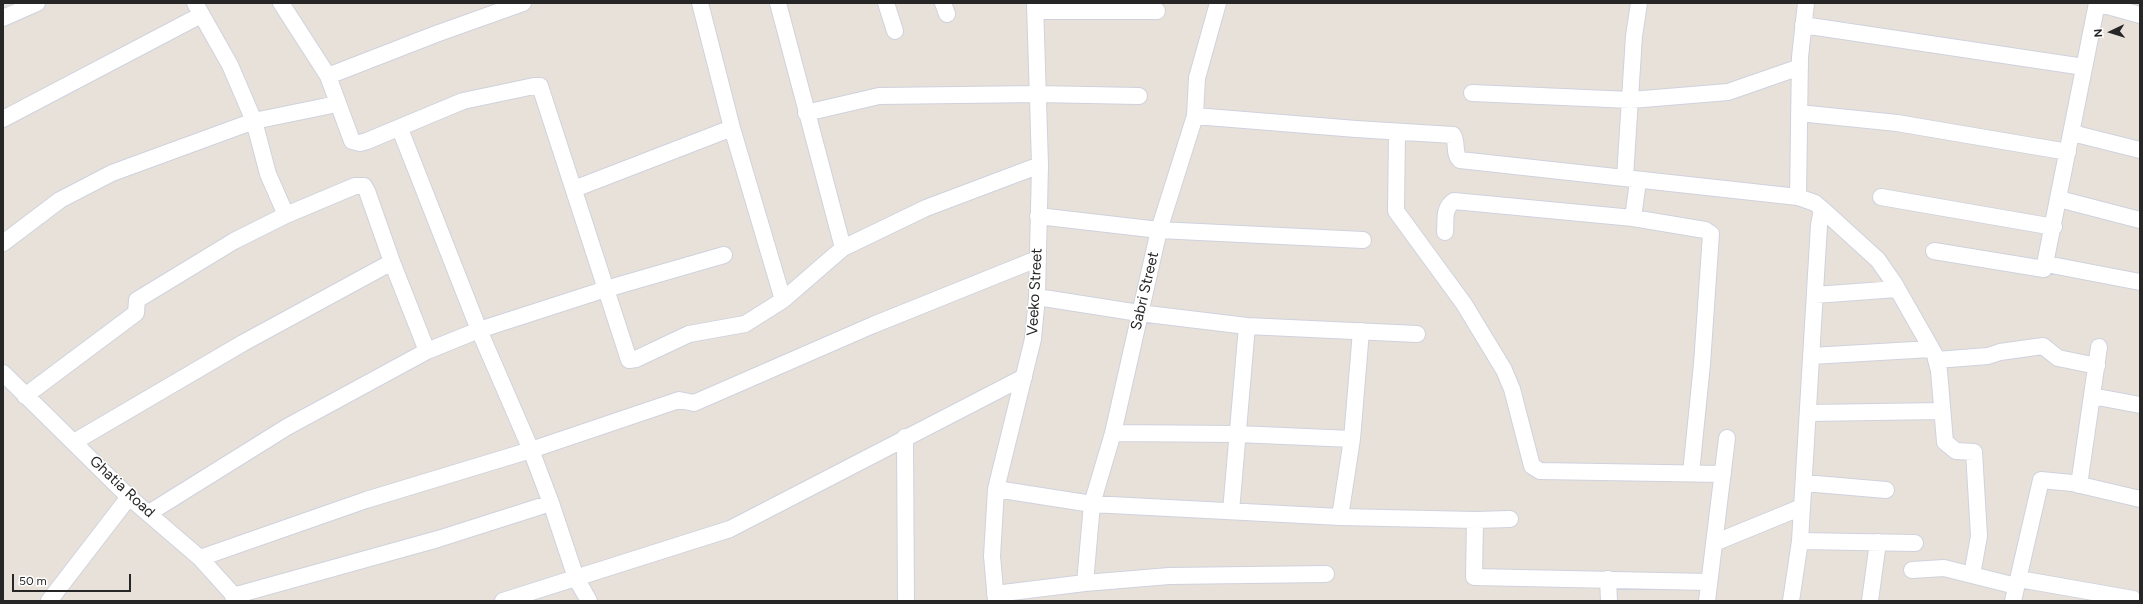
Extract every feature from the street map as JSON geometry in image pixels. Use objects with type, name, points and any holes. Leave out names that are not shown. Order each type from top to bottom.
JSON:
[{"type":"street","points":[[3,18],[37,3]]},
{"type":"street","points":[[281,3],[328,76],[337,104],[352,141],[360,143],[400,129],[463,101],[540,86],[629,360],[636,360],[689,334],[745,324],[783,300],[843,248],[926,208],[1040,165]]},
{"type":"street","points":[[328,76],[436,34],[523,3]]},
{"type":"street","points":[[700,3],[732,128],[783,300]]},
{"type":"street","points":[[778,3],[843,248]]},
{"type":"street","points":[[886,3],[895,31]]},
{"type":"street","name":"Sabri Street","points":[[1085,583],[1092,504],[1113,433],[1159,230],[1195,116],[1197,78],[1218,3]]},
{"type":"street","points":[[1633,218],[1631,100],[1634,36],[1639,3]]},
{"type":"street","points":[[1798,198],[1800,67],[1806,3]]},
{"type":"street","points":[[1934,251],[2044,269],[2054,227],[2097,3],[2140,15]]},
{"type":"street","points":[[1035,7],[1157,11]]},
{"type":"street","name":"Veeko Street","points":[[996,598],[992,556],[996,489],[1033,340],[1037,297],[1040,165],[1035,7]]},
{"type":"street","points":[[3,119],[198,9],[230,64],[254,121],[268,174],[286,215]]},
{"type":"street","points":[[1803,25],[2084,67]]},
{"type":"street","points":[[1472,93],[1631,100],[1728,92],[1800,67]]},
{"type":"street","points":[[806,113],[879,96],[1038,94],[1139,96]]},
{"type":"street","points":[[3,243],[60,200],[112,174],[254,121],[337,104]]},
{"type":"street","points":[[1799,114],[1897,123],[2068,152]]},
{"type":"street","points":[[1195,116],[1453,135],[1456,139],[1456,153],[1460,160],[1798,198],[1816,203],[1878,260],[1897,289],[1934,354],[1945,442],[1956,451],[1974,452],[1979,536],[1972,575]]},
{"type":"street","points":[[574,189],[732,128]]},
{"type":"street","points":[[400,129],[479,330],[531,450],[551,503],[576,578],[589,601]]},
{"type":"street","points":[[1397,132],[1396,211],[1464,304],[1504,370],[1512,389],[1532,466],[1540,471],[1723,474]]},
{"type":"street","points":[[2072,133],[2140,150]]},
{"type":"street","points":[[25,396],[136,313],[136,300],[234,241],[286,215],[356,186],[364,186],[427,351]]},
{"type":"street","points":[[1881,197],[2054,227]]},
{"type":"street","points":[[2059,199],[2140,220]]},
{"type":"street","points":[[1445,232],[1446,210],[1448,205],[1454,201],[1633,218],[1705,230],[1711,234],[1703,356],[1691,473]]},
{"type":"street","points":[[1791,601],[1800,541],[1819,225],[1822,209]]},
{"type":"street","points":[[1038,216],[1159,230],[1363,240]]},
{"type":"street","points":[[149,513],[287,427],[427,351],[479,330],[606,289],[724,255]]},
{"type":"street","points":[[200,558],[366,500],[531,450],[679,400],[694,403],[873,326],[1037,259]]},
{"type":"street","points":[[74,442],[243,343],[392,262]]},
{"type":"street","points":[[2046,264],[2140,282]]},
{"type":"street","points":[[1815,295],[1897,289]]},
{"type":"street","points":[[1037,297],[1139,313],[1247,326],[1417,334]]},
{"type":"street","points":[[1231,511],[1247,326]]},
{"type":"street","points":[[1340,517],[1352,439],[1361,331]]},
{"type":"street","points":[[1811,356],[1934,354],[1988,356],[2000,352],[2043,346],[2058,358],[2096,366]]},
{"type":"street","points":[[2079,485],[2099,347]]},
{"type":"street","name":"Ghatia Road","points":[[3,373],[129,497],[200,558],[236,598]]},
{"type":"street","points":[[503,601],[730,529],[905,437],[1024,377]]},
{"type":"street","points":[[2092,396],[2140,405]]},
{"type":"street","points":[[1808,413],[1942,411]]},
{"type":"street","points":[[1113,433],[1238,434],[1352,439]]},
{"type":"street","points":[[905,437],[906,601]]},
{"type":"street","points":[[1707,601],[1708,582],[1727,438]]},
{"type":"street","points":[[2016,589],[2041,480],[2079,485],[2140,498]]},
{"type":"street","points":[[1804,483],[1886,490]]},
{"type":"street","points":[[996,489],[1092,504],[1340,517],[1475,520],[1510,519]]},
{"type":"street","points":[[49,601],[129,497]]},
{"type":"street","points":[[236,598],[438,539],[551,503]]},
{"type":"street","points":[[1714,543],[1802,507]]},
{"type":"street","points":[[1475,520],[1474,577],[1708,582]]},
{"type":"street","points":[[1800,541],[1915,543]]},
{"type":"street","points":[[1870,601],[1878,542]]},
{"type":"street","points":[[1912,570],[1944,568],[2016,589],[2133,599]]},
{"type":"street","points":[[996,598],[1085,583],[1169,576],[1326,574]]},
{"type":"street","points":[[1608,579],[1609,601]]}]
